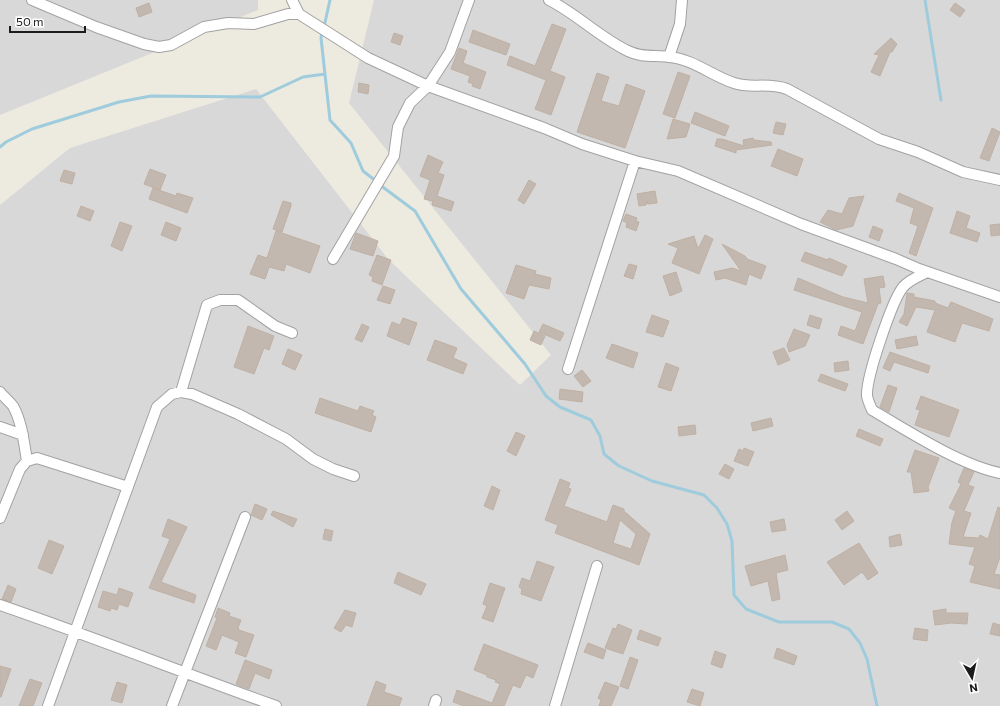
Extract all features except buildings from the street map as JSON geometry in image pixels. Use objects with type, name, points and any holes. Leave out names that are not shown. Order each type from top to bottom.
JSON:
[{"type":"street","points":[[32,0],[96,27],[144,44],[159,47],[171,45],[204,27],[228,23],[254,24],[288,14],[300,14]]},
{"type":"street","points":[[292,0],[300,14],[368,58],[428,86],[544,128],[582,144],[635,161],[678,171],[800,224],[927,272],[1000,297]]},
{"type":"street","points":[[333,259],[394,156],[398,127],[410,103],[428,86],[450,52],[469,0]]},
{"type":"street","points":[[548,0],[562,7],[628,51],[644,56],[669,57],[694,63],[733,83],[745,85],[775,84],[879,139],[918,152],[963,172],[1000,180]]},
{"type":"street","points":[[669,57],[680,24],[682,0]]},
{"type":"street","points":[[568,369],[635,161]]},
{"type":"street","points":[[927,272],[908,282],[903,287],[888,319],[873,368],[867,394],[868,402],[872,410],[930,444],[986,470],[1000,473]]},
{"type":"street","points":[[181,392],[208,305],[220,300],[238,300],[276,326],[292,333]]},
{"type":"street","points":[[0,392],[12,405],[23,435],[28,461]]},
{"type":"street","points":[[48,706],[157,407],[164,399],[181,392],[192,394],[238,414],[286,439],[313,459],[333,470],[354,476]]},
{"type":"street","points":[[0,427],[23,435]]},
{"type":"street","points":[[0,518],[20,469],[28,461],[37,458],[128,487]]},
{"type":"street","points":[[172,706],[245,517]]},
{"type":"street","points":[[555,706],[597,566]]},
{"type":"street","points":[[0,605],[75,631],[276,706]]},
{"type":"shaded area","points":[[0,0],[258,0],[258,10],[0,115]]},
{"type":"shaded area","points":[[374,0],[1000,0],[1000,706],[0,706],[0,205],[70,148],[256,89],[388,259],[520,385],[551,355],[349,103]]},
{"type":"waterway","points":[[324,27],[330,0]]},
{"type":"waterway","points":[[925,0],[941,100]]},
{"type":"waterway","points":[[322,32],[321,38],[330,120],[351,143],[363,171],[376,181]]},
{"type":"waterway","points":[[0,147],[6,142],[32,129],[119,102],[151,96],[260,97],[303,77],[325,74]]},
{"type":"waterway","points":[[380,185],[415,211],[461,289],[525,364],[546,396],[560,407],[591,420],[600,436],[604,454],[619,466],[652,481],[704,495],[717,508],[727,524],[732,541],[734,595],[746,609],[779,622],[832,622],[849,629],[860,643],[867,659],[877,706]]}]
